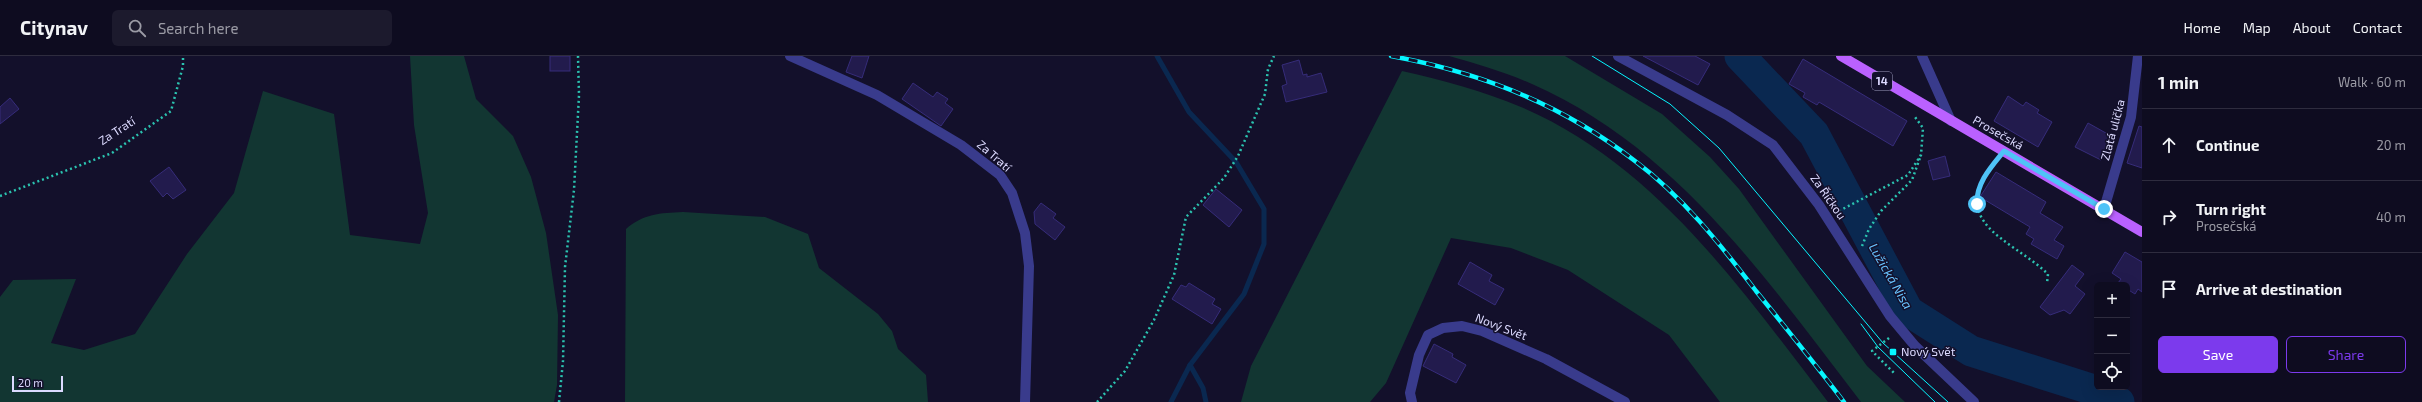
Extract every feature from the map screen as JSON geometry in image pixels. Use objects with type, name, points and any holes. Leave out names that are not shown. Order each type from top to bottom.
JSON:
[{"type":"main road","name":"Prosečská","points":[[1841,56],[2142,232]]},
{"type":"street","name":"Za Tratí","points":[[790,56],[877,95],[961,145],[1000,175],[1012,193],[1025,233],[1030,266],[1025,402]]},
{"type":"street","name":"Za Říčkou","points":[[1618,56],[1727,115],[1773,145],[1819,205],[1890,316],[1915,346],[1974,402]]},
{"type":"street","points":[[1922,56],[1951,121]]},
{"type":"street","name":"Zlatá ulička","points":[[2104,209],[2132,118],[2138,56]]},
{"type":"street","name":"Nový Svět","points":[[1412,402],[1410,393],[1419,355],[1428,335],[1443,328],[1462,326],[1482,331],[1546,360],[1625,402]]},
{"type":"path","name":"Za Tratí","points":[[0,196],[112,153],[170,111],[183,66],[183,56]]},
{"type":"path","points":[[559,402],[565,267],[574,190],[579,95],[578,56]]},
{"type":"path","points":[[1097,402],[1125,371],[1154,320],[1174,275],[1186,217],[1224,178],[1238,156],[1265,94],[1268,69],[1274,56]]},
{"type":"path","points":[[1860,253],[1869,229],[1881,211],[1912,180],[1921,155],[1924,128],[1913,115]]},
{"type":"path","points":[[2004,151],[1988,171],[1977,195],[1977,204],[1984,222],[1994,235],[2038,264],[2048,274],[2047,283]]},
{"type":"path","points":[[1834,213],[1868,197],[1908,175],[1921,155]]},
{"type":"path","points":[[1889,338],[1872,352],[1895,374]]},
{"type":"green space","points":[[410,56],[464,56],[476,99],[513,136],[531,177],[546,233],[558,315],[557,385],[554,402],[0,402],[0,297],[13,280],[76,279],[51,343],[84,350],[135,334],[187,254],[234,193],[263,91],[334,114],[350,235],[420,244],[428,213],[414,125]]},
{"type":"green space","points":[[1449,56],[1565,56],[1662,114],[1710,157],[1739,189],[1867,366],[1905,402],[1861,402],[1754,265],[1716,221],[1675,181],[1631,144],[1584,111],[1532,84],[1501,72]]},
{"type":"green space","points":[[1402,71],[1463,86],[1521,107],[1569,132],[1614,162],[1655,196],[1728,274],[1828,402],[1720,402],[1669,335],[1568,270],[1511,248],[1451,238],[1386,383],[1370,402],[1241,402],[1251,366]]},
{"type":"green space","points":[[683,212],[765,217],[808,234],[819,268],[878,314],[892,331],[898,349],[926,375],[928,402],[625,402],[626,229],[645,217]]},
{"type":"building","points":[[550,56],[570,56],[570,71],[550,71]]},
{"type":"building","points":[[852,56],[869,56],[862,78],[846,72]]},
{"type":"building","points":[[1643,56],[1695,56],[1710,64],[1698,85]]},
{"type":"building","points":[[1803,59],[1907,121],[1893,146],[1819,102],[1817,105],[1803,97],[1805,93],[1789,84]]},
{"type":"building","points":[[1299,60],[1303,75],[1307,74],[1307,77],[1321,73],[1327,92],[1286,102],[1282,86],[1287,84],[1282,65]]},
{"type":"building","points":[[913,83],[933,97],[937,92],[948,99],[945,103],[953,109],[941,126],[902,99]]},
{"type":"building","points":[[2008,96],[2023,106],[2026,102],[2039,110],[2037,113],[2052,122],[2038,147],[1994,121]]},
{"type":"building","points":[[10,98],[19,109],[0,124],[0,107]]},
{"type":"building","points":[[2088,123],[2113,137],[2101,160],[2075,147]]},
{"type":"building","points":[[2139,126],[2142,127],[2142,168],[2127,163]]},
{"type":"building","points":[[1945,156],[1950,176],[1933,180],[1928,161]]},
{"type":"building","points":[[169,167],[186,190],[173,199],[167,193],[163,197],[150,181]]},
{"type":"building","points":[[1996,172],[2046,202],[2040,213],[2063,227],[2054,240],[2064,246],[2057,259],[2031,244],[2034,239],[2026,234],[2030,227],[1980,197]]},
{"type":"building","points":[[1216,189],[1242,210],[1229,227],[1203,205]]},
{"type":"building","points":[[1041,203],[1056,214],[1053,218],[1065,227],[1055,240],[1035,224],[1034,212]]},
{"type":"building","points":[[2125,252],[2142,262],[2142,292],[2138,289],[2135,294],[2130,291],[2130,282],[2119,282],[2121,279],[2112,273]]},
{"type":"building","points":[[1470,262],[1492,275],[1489,281],[1504,289],[1495,305],[1458,284]]},
{"type":"building","points":[[2072,265],[2084,274],[2075,286],[2085,294],[2070,314],[2064,310],[2050,315],[2040,307]]},
{"type":"building","points":[[1189,283],[1215,299],[1212,304],[1221,309],[1212,324],[1172,299],[1181,285],[1186,287]]},
{"type":"building","points":[[1434,344],[1453,354],[1452,357],[1466,365],[1456,383],[1423,366]]},
{"type":"waterway","points":[[1157,56],[1189,112],[1236,162],[1264,209],[1264,244],[1244,294],[1190,365],[1203,388],[1206,402]]},
{"type":"waterway","name":"Lužická Nisa","points":[[1740,56],[1814,134],[1908,311],[1971,351],[2097,391],[2119,402]]},
{"type":"waterway","points":[[1171,402],[1190,365]]},
{"type":"tram line","points":[[1592,56],[1670,104],[1719,148],[1883,343],[1948,402]]},
{"type":"tram line","points":[[1861,324],[1878,347],[1935,402]]},
{"type":"railway","points":[[1391,56],[1457,71],[1488,81],[1550,107],[1579,123],[1635,161],[1669,190],[1700,222],[1729,256],[1844,402]]},
{"type":"place","name":"Nový Svět","points":[[1893,352]]},
{"type":"route","points":[[1977,204],[1977,195],[1988,171],[2004,151],[2104,209]]}]
